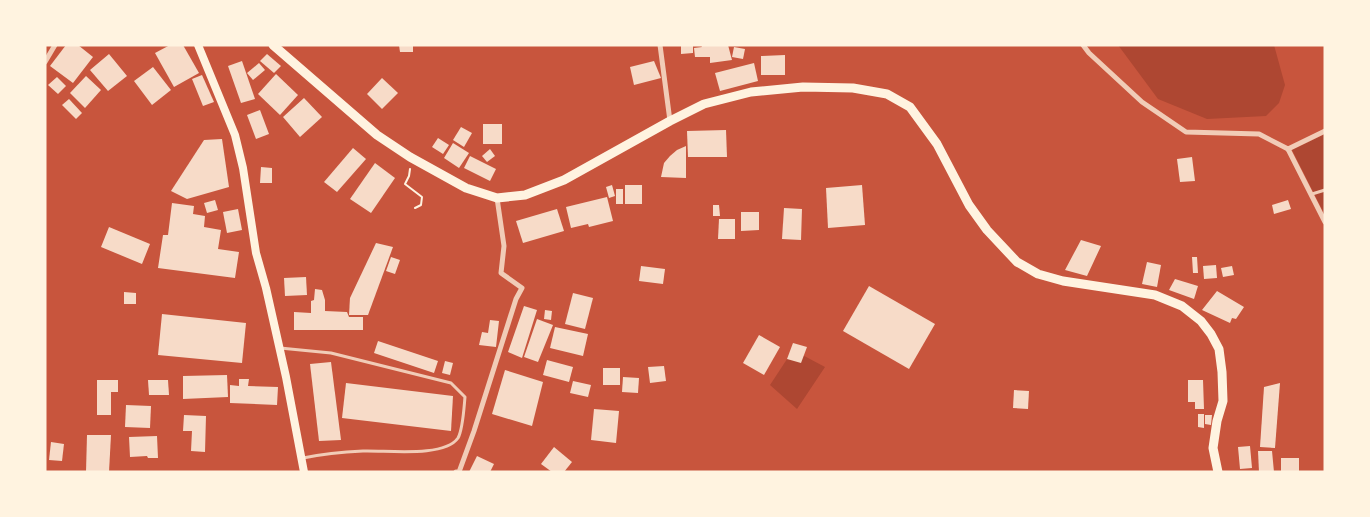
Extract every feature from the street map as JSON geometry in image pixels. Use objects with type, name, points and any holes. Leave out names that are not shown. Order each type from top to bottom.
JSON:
[{"type":"highway","points":[[273,45],[377,135],[410,158],[466,188],[496,198],[525,195],[564,180],[704,104],[751,92],[803,87],[854,88],[887,94],[910,107],[937,144],[969,205],[987,230],[1017,262],[1038,274],[1063,281],[1155,295],[1182,306],[1201,321],[1219,349],[1222,372],[1223,401],[1213,448],[1218,472]]},
{"type":"main road","points":[[198,45],[235,135],[243,168],[256,253],[286,376],[304,472]]},
{"type":"street","points":[[45,62],[55,45]]},
{"type":"street","points":[[660,45],[669,121]]},
{"type":"street","points":[[1083,45],[1142,102],[1186,132],[1259,134],[1288,149],[1325,222]]},
{"type":"street","points":[[1288,149],[1325,131]]},
{"type":"street","points":[[456,472],[459,472],[474,431],[516,299],[522,288],[501,273],[504,246],[496,198]]},
{"type":"lane","points":[[1310,194],[1325,190]]},
{"type":"lane","points":[[279,348],[331,353],[441,380],[451,383],[465,396],[463,420],[458,438],[446,447],[423,451],[346,451],[302,458]]},
{"type":"path","points":[[410,158],[409,176],[405,184],[422,196],[421,205],[415,208]]},
{"type":"shaded area","points":[[1118,45],[1274,45],[1285,85],[1279,103],[1266,116],[1207,119],[1158,99]]},
{"type":"shaded area","points":[[1325,134],[1325,215],[1292,150]]},
{"type":"shaded area","points":[[793,350],[825,367],[797,409],[770,385]]},
{"type":"building","points":[[66,45],[78,45],[93,57],[73,83],[50,66]]},
{"type":"building","points":[[170,45],[183,45],[199,73],[174,87],[155,53]]},
{"type":"building","points":[[399,45],[413,45],[413,52],[400,52]]},
{"type":"building","points":[[681,45],[693,45],[693,53],[681,54]]},
{"type":"building","points":[[701,45],[728,45],[732,60],[710,63],[710,57],[695,57],[694,48],[702,47]]},
{"type":"building","points":[[734,47],[745,49],[743,59],[732,57]]},
{"type":"building","points":[[109,54],[127,76],[108,91],[90,70]]},
{"type":"building","points":[[267,54],[281,66],[274,73],[260,61]]},
{"type":"building","points":[[785,55],[785,75],[761,75],[761,56]]},
{"type":"building","points":[[242,61],[255,99],[241,103],[228,66]]},
{"type":"building","points":[[654,61],[661,78],[634,85],[630,67]]},
{"type":"building","points":[[259,63],[265,70],[253,80],[247,73]]},
{"type":"building","points":[[754,63],[758,81],[720,91],[715,73]]},
{"type":"building","points":[[153,67],[171,90],[152,105],[134,81]]},
{"type":"building","points":[[276,74],[298,95],[280,115],[258,94]]},
{"type":"building","points":[[202,75],[214,102],[203,106],[192,79]]},
{"type":"building","points":[[86,76],[101,90],[85,108],[70,93]]},
{"type":"building","points":[[57,77],[66,86],[58,94],[48,85]]},
{"type":"building","points":[[382,78],[398,93],[382,109],[367,94]]},
{"type":"building","points":[[304,98],[322,117],[300,137],[283,117]]},
{"type":"building","points":[[69,99],[82,113],[76,119],[62,105]]},
{"type":"building","points":[[260,110],[269,134],[256,139],[247,115]]},
{"type":"building","points":[[483,124],[502,124],[502,144],[483,144]]},
{"type":"building","points":[[461,127],[472,133],[464,147],[453,140]]},
{"type":"building","points":[[726,130],[727,157],[688,157],[687,131]]},
{"type":"building","points":[[438,138],[449,145],[443,154],[432,147]]},
{"type":"building","points":[[222,139],[229,187],[187,199],[171,191],[204,140]]},
{"type":"building","points":[[453,143],[469,153],[459,168],[444,158]]},
{"type":"building","points":[[686,146],[686,178],[661,177],[664,163],[677,150]]},
{"type":"building","points":[[353,148],[366,159],[337,192],[324,182]]},
{"type":"building","points":[[490,149],[495,156],[487,162],[482,156]]},
{"type":"building","points":[[470,156],[496,169],[490,181],[464,168]]},
{"type":"building","points":[[1192,157],[1195,181],[1180,182],[1177,159]]},
{"type":"building","points":[[375,163],[395,178],[371,213],[350,199]]},
{"type":"building","points":[[261,167],[272,168],[272,183],[260,183]]},
{"type":"building","points":[[612,185],[615,196],[609,198],[606,187]]},
{"type":"building","points":[[625,185],[642,185],[642,204],[625,204]]},
{"type":"building","points":[[862,185],[865,225],[828,228],[826,188]]},
{"type":"building","points":[[616,189],[623,189],[623,204],[616,204]]},
{"type":"building","points":[[607,197],[613,221],[589,227],[588,224],[571,228],[566,207]]},
{"type":"building","points":[[215,200],[218,210],[207,213],[204,203]]},
{"type":"building","points":[[1288,200],[1291,209],[1274,214],[1272,205]]},
{"type":"building","points":[[172,203],[194,206],[193,214],[205,216],[204,227],[221,230],[218,249],[239,252],[235,278],[158,268],[163,235],[168,235]]},
{"type":"building","points":[[713,205],[719,205],[720,216],[713,216]]},
{"type":"building","points":[[784,208],[802,209],[801,240],[782,239]]},
{"type":"building","points":[[238,209],[242,230],[227,233],[223,212]]},
{"type":"building","points":[[557,209],[564,231],[523,243],[516,221]]},
{"type":"building","points":[[741,212],[759,212],[759,230],[741,231]]},
{"type":"building","points":[[719,219],[735,219],[735,239],[718,239]]},
{"type":"building","points":[[109,227],[150,244],[142,264],[101,247]]},
{"type":"building","points":[[1081,240],[1101,246],[1087,276],[1065,270]]},
{"type":"building","points":[[376,243],[393,247],[368,315],[349,315],[350,298]]},
{"type":"building","points":[[391,257],[400,260],[395,274],[386,271]]},
{"type":"building","points":[[1192,257],[1197,257],[1198,273],[1193,273]]},
{"type":"building","points":[[1147,262],[1161,265],[1157,287],[1142,284]]},
{"type":"building","points":[[1216,265],[1217,278],[1204,279],[1203,266]]},
{"type":"building","points":[[641,266],[665,269],[663,284],[639,281]]},
{"type":"building","points":[[1232,266],[1234,275],[1223,277],[1221,268]]},
{"type":"building","points":[[306,277],[307,295],[285,296],[284,278]]},
{"type":"building","points":[[1175,279],[1198,286],[1194,299],[1169,290]]},
{"type":"building","points":[[869,286],[935,324],[909,369],[843,331]]},
{"type":"building","points":[[315,289],[322,290],[325,311],[347,312],[349,317],[363,317],[363,330],[294,330],[294,312],[311,313],[311,301],[314,300]]},
{"type":"building","points":[[1217,291],[1244,307],[1236,319],[1232,318],[1230,323],[1202,310]]},
{"type":"building","points":[[124,292],[136,293],[136,304],[124,304]]},
{"type":"building","points":[[573,293],[593,298],[585,329],[565,324]]},
{"type":"building","points":[[524,306],[537,310],[522,358],[508,352]]},
{"type":"building","points":[[545,310],[552,311],[551,320],[544,319]]},
{"type":"building","points":[[162,314],[246,323],[242,363],[158,355]]},
{"type":"building","points":[[537,319],[553,325],[538,362],[524,357]]},
{"type":"building","points":[[490,320],[499,321],[496,347],[479,345],[482,332],[488,333]]},
{"type":"building","points":[[555,327],[588,334],[583,356],[550,348]]},
{"type":"building","points":[[759,335],[780,347],[764,375],[743,363]]},
{"type":"building","points":[[378,341],[438,361],[434,373],[374,353]]},
{"type":"building","points":[[793,343],[807,347],[801,363],[787,359]]},
{"type":"building","points":[[547,360],[573,367],[569,382],[543,375]]},
{"type":"building","points":[[445,361],[453,363],[450,375],[442,373]]},
{"type":"building","points":[[331,362],[341,440],[319,441],[310,364]]},
{"type":"building","points":[[664,366],[666,381],[650,383],[648,367]]},
{"type":"building","points":[[603,368],[620,368],[620,385],[603,385]]},
{"type":"building","points":[[505,370],[543,382],[532,426],[492,414]]},
{"type":"building","points":[[227,375],[228,397],[183,399],[183,376]]},
{"type":"building","points":[[623,377],[639,378],[638,393],[622,392]]},
{"type":"building","points":[[239,379],[249,379],[248,386],[278,387],[277,405],[230,403],[230,385],[239,386]]},
{"type":"building","points":[[97,380],[118,380],[118,392],[111,392],[111,415],[97,415]]},
{"type":"building","points":[[148,380],[168,380],[169,395],[149,395]]},
{"type":"building","points":[[1188,380],[1203,380],[1204,409],[1195,409],[1195,402],[1188,402]]},
{"type":"building","points":[[573,381],[591,385],[588,397],[570,393]]},
{"type":"building","points":[[346,383],[453,396],[451,431],[342,418]]},
{"type":"building","points":[[1280,383],[1275,448],[1260,447],[1264,387]]},
{"type":"building","points":[[1014,390],[1029,391],[1028,409],[1013,408]]},
{"type":"building","points":[[126,405],[151,406],[150,428],[125,427]]},
{"type":"building","points":[[594,409],[619,411],[616,443],[591,440]]},
{"type":"building","points":[[1198,414],[1204,414],[1204,428],[1198,427]]},
{"type":"building","points":[[184,415],[206,416],[205,452],[191,451],[192,431],[183,431]]},
{"type":"building","points":[[1205,415],[1212,415],[1211,425],[1205,424]]},
{"type":"building","points":[[87,435],[111,435],[109,472],[86,472]]},
{"type":"building","points":[[157,436],[158,458],[130,457],[129,437]]},
{"type":"building","points":[[51,442],[64,444],[62,461],[49,460]]},
{"type":"building","points":[[1250,446],[1252,468],[1240,469],[1238,447]]},
{"type":"building","points":[[554,447],[572,462],[564,472],[552,472],[541,464]]},
{"type":"building","points":[[1258,451],[1272,451],[1274,472],[1259,472]]},
{"type":"building","points":[[477,456],[494,464],[490,472],[469,472]]},
{"type":"building","points":[[1281,458],[1299,458],[1299,472],[1281,472]]}]
